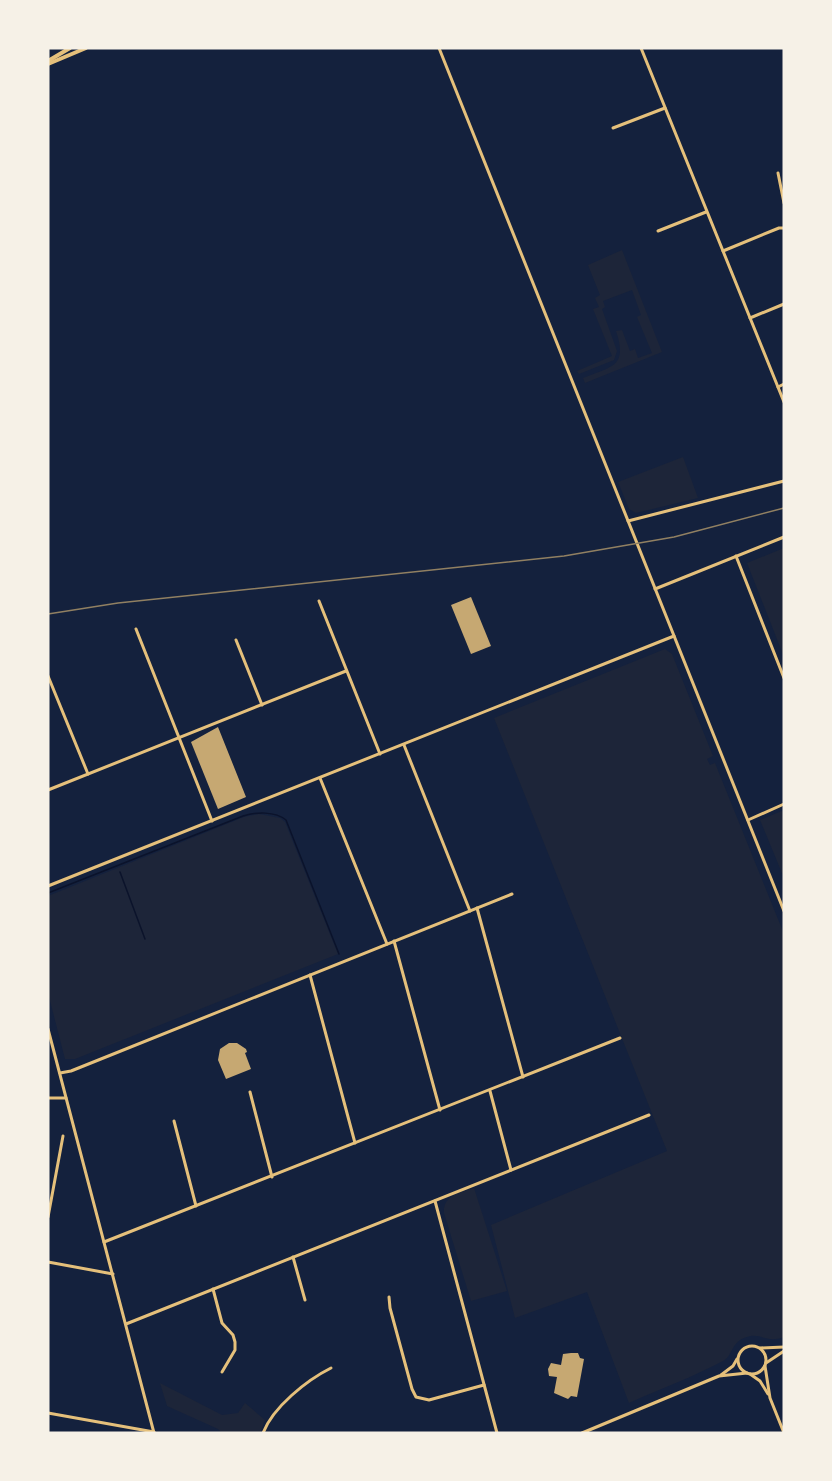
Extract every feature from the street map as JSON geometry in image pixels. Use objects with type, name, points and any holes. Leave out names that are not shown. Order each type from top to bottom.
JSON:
[{"type":"main road","points":[[48,62],[70,48]]},
{"type":"main road","points":[[48,62],[86,48]]},
{"type":"street","points":[[439,48],[784,911]]},
{"type":"street","points":[[641,48],[784,402]]},
{"type":"street","points":[[613,128],[664,108]]},
{"type":"street","points":[[778,173],[784,203]]},
{"type":"street","points":[[658,231],[706,212]]},
{"type":"street","points":[[723,251],[784,228]]},
{"type":"street","points":[[750,318],[784,304]]},
{"type":"street","points":[[778,387],[784,384]]},
{"type":"street","points":[[628,521],[784,481]]},
{"type":"street","points":[[655,589],[784,537]]},
{"type":"street","points":[[736,556],[784,678]]},
{"type":"street","points":[[319,601],[380,754]]},
{"type":"street","points":[[136,629],[212,821]]},
{"type":"street","points":[[48,885],[674,636]]},
{"type":"street","points":[[236,640],[262,705]]},
{"type":"street","points":[[48,790],[346,670]]},
{"type":"street","points":[[48,675],[88,774]]},
{"type":"street","points":[[404,745],[470,911]]},
{"type":"street","points":[[320,778],[387,944]]},
{"type":"street","points":[[748,820],[784,804]]},
{"type":"street","points":[[60,1073],[71,1071],[512,894]]},
{"type":"street","points":[[477,908],[523,1077]]},
{"type":"street","points":[[394,941],[440,1110]]},
{"type":"street","points":[[310,975],[355,1143]]},
{"type":"street","points":[[48,1029],[154,1432],[48,1413]]},
{"type":"street","points":[[104,1242],[620,1038]]},
{"type":"street","points":[[490,1090],[511,1170]]},
{"type":"street","points":[[250,1092],[272,1177]]},
{"type":"street","points":[[48,1098],[66,1098]]},
{"type":"street","points":[[126,1324],[649,1115]]},
{"type":"street","points":[[174,1121],[196,1206]]},
{"type":"street","points":[[48,1217],[63,1136]]},
{"type":"street","points":[[435,1201],[497,1433]]},
{"type":"street","points":[[293,1257],[305,1300]]},
{"type":"street","points":[[48,1263],[113,1274]]},
{"type":"street","points":[[213,1289],[222,1323],[236,1342],[235,1350],[222,1372]]},
{"type":"street","points":[[389,1297],[390,1308],[416,1397],[429,1400],[484,1385]]},
{"type":"street","points":[[582,1433],[719,1376],[733,1366],[742,1350],[748,1346],[784,1349]]},
{"type":"street","points":[[759,1347],[764,1353],[770,1398]]},
{"type":"street","points":[[719,1376],[759,1372],[784,1349]]},
{"type":"street","points":[[738,1357],[741,1368],[760,1381],[770,1398],[784,1433]]},
{"type":"street","points":[[263,1433],[269,1422],[297,1390],[331,1368]]},
{"type":"shaded area","points":[[622,250],[662,352],[585,383],[583,378],[615,364],[618,359],[620,352],[616,331],[622,330],[630,351],[635,349],[638,358],[652,353],[637,317],[641,315],[632,290],[603,301],[605,307],[602,309],[617,351],[614,360],[579,374],[577,371],[612,356],[593,309],[599,307],[595,298],[600,295],[588,265]]},
{"type":"shaded area","points":[[683,457],[698,498],[636,513],[629,509],[618,482]]},
{"type":"shaded area","points":[[784,548],[784,657],[747,563]]},
{"type":"shaded area","points":[[665,649],[672,654],[713,756],[707,759],[710,765],[715,763],[784,934],[784,1337],[772,1339],[750,1336],[744,1338],[736,1343],[723,1361],[629,1403],[587,1292],[515,1318],[491,1225],[667,1151],[494,718]]},
{"type":"shaded area","points":[[784,810],[784,878],[760,820]]},
{"type":"shaded area","points":[[259,814],[280,818],[285,822],[338,954],[75,1059],[65,1059],[48,993],[48,896],[244,817]]},
{"type":"shaded area","points":[[474,1188],[507,1291],[471,1301],[444,1207],[449,1198]]},
{"type":"shaded area","points":[[160,1383],[222,1415],[238,1413],[245,1403],[265,1420],[260,1433],[222,1433],[218,1429],[167,1406]]},
{"type":"building","points":[[471,597],[491,646],[471,654],[451,605]]},
{"type":"building","points":[[218,727],[246,797],[218,809],[191,742]]},
{"type":"building","points":[[229,1043],[237,1043],[246,1049],[245,1053],[251,1069],[226,1079],[218,1060],[220,1049]]},
{"type":"building","points":[[578,1353],[580,1358],[584,1359],[577,1397],[571,1396],[568,1399],[554,1393],[557,1377],[549,1376],[548,1369],[551,1363],[561,1365],[563,1354]]},
{"type":"waterway","points":[[48,893],[243,816],[259,813],[271,814],[286,820],[339,954]]},
{"type":"waterway","points":[[120,872],[145,939]]},
{"type":"railway","points":[[48,614],[118,603],[564,556],[674,537],[784,508]]}]
